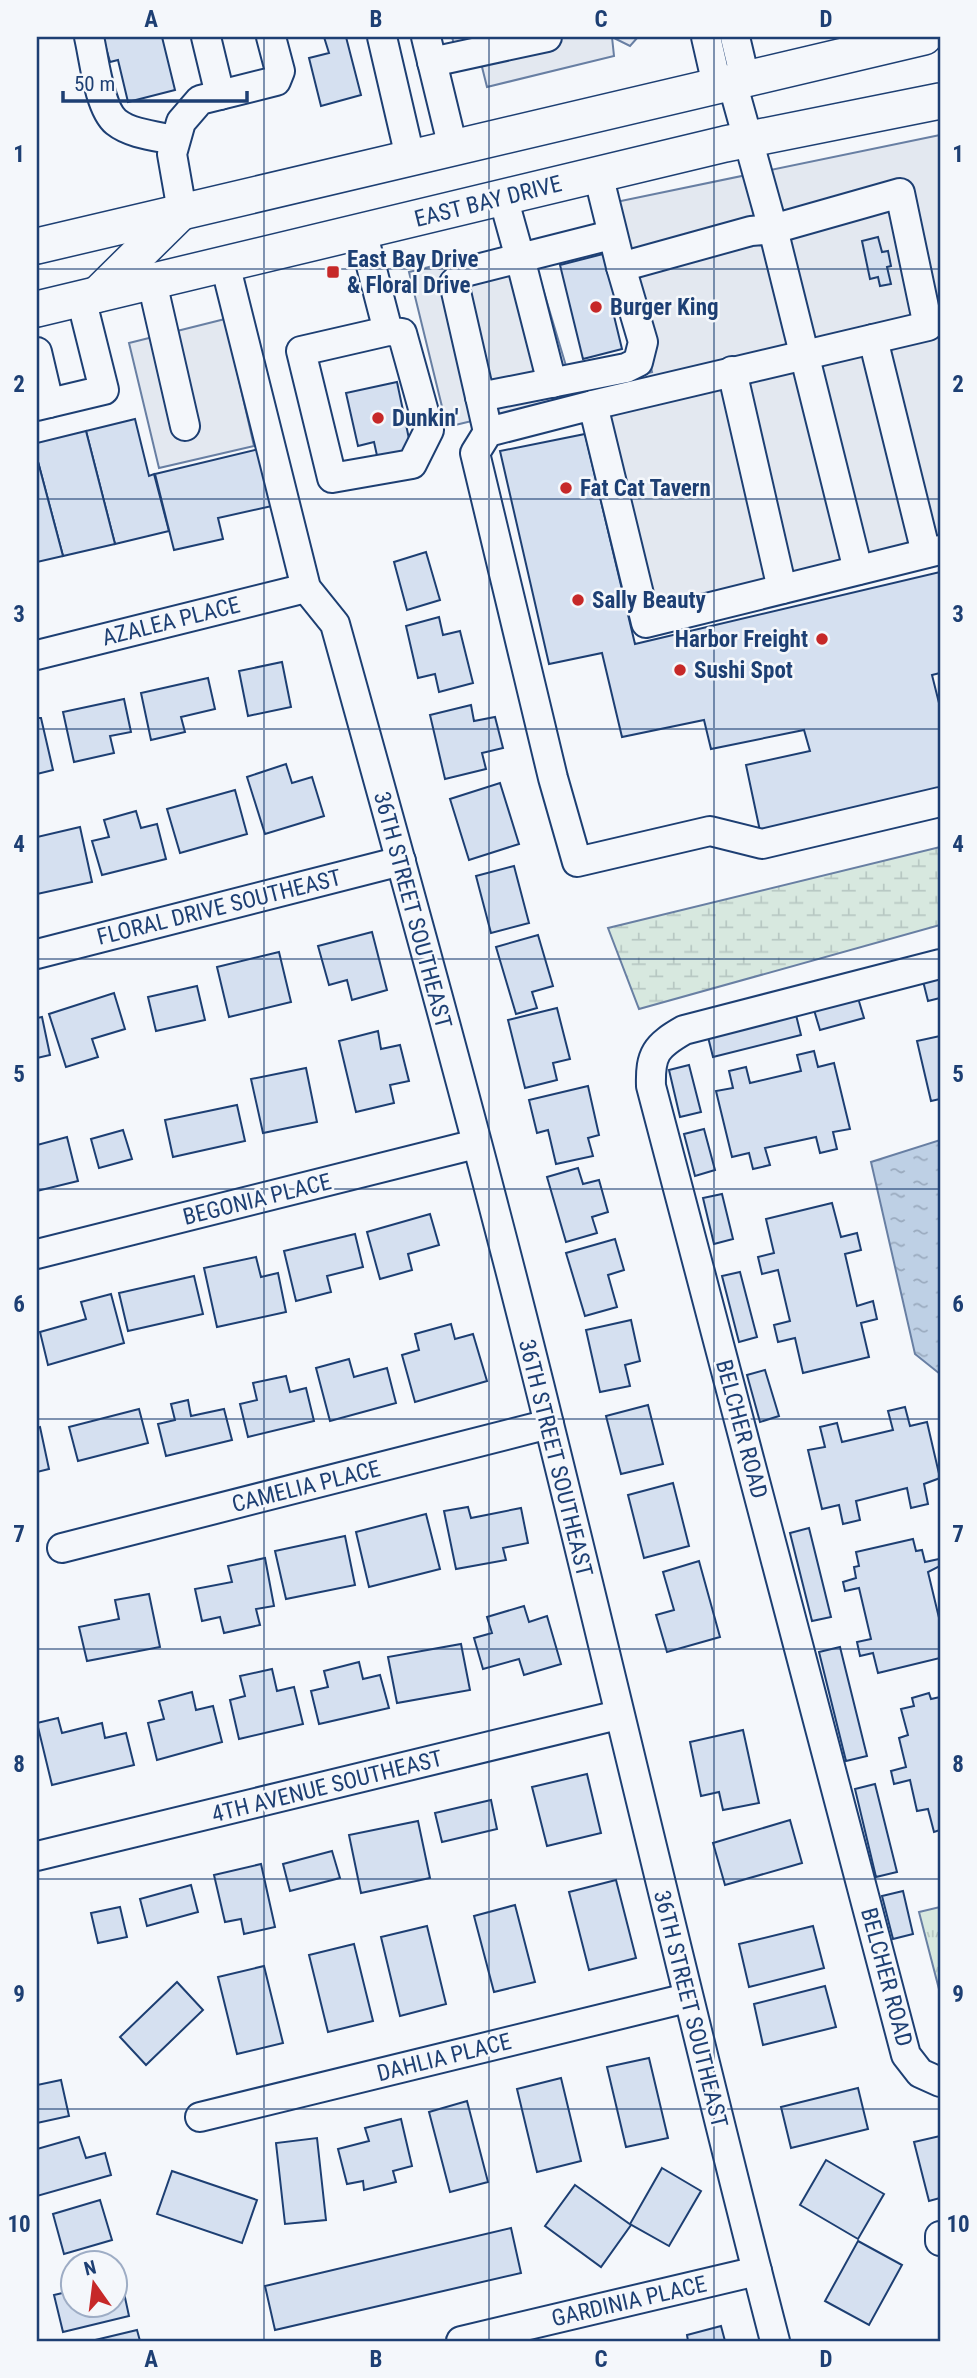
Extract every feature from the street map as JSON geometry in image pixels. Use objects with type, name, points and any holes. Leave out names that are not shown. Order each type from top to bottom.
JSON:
[{"type":"main road","points":[[37,246],[922,37]]},
{"type":"main road","name":"EAST BAY DRIVE","points":[[37,309],[748,139],[940,101]]},
{"type":"main road","points":[[90,296],[182,211]]},
{"type":"street","points":[[89,37],[100,92],[114,121],[138,132],[174,140]]},
{"type":"street","points":[[206,37],[220,95]]},
{"type":"street","points":[[182,211],[172,154],[181,122],[200,100],[276,81],[280,71],[271,37]]},
{"type":"street","points":[[410,157],[384,46],[428,48],[547,37]]},
{"type":"street","points":[[706,37],[731,82],[748,139],[858,570]]},
{"type":"street","points":[[731,82],[735,37]]},
{"type":"street","points":[[428,48],[453,148]]},
{"type":"street","points":[[480,397],[626,368],[639,362],[643,342],[611,235],[598,174]]},
{"type":"street","points":[[621,267],[751,231],[773,229],[900,193],[934,325],[804,353],[488,432],[475,453],[553,778],[577,862],[710,831],[762,844],[940,802]]},
{"type":"street","points":[[503,197],[552,383]]},
{"type":"street","points":[[362,231],[388,331]]},
{"type":"street","points":[[488,432],[454,283],[465,272],[611,235]]},
{"type":"street","points":[[225,264],[306,587]]},
{"type":"street","points":[[152,282],[185,426]]},
{"type":"street","points":[[37,352],[43,405],[104,390],[90,296]]},
{"type":"street","points":[[388,331],[402,333],[429,430],[412,464],[332,478],[301,351],[388,331]]},
{"type":"street","points":[[593,405],[646,623],[933,552],[873,339]]},
{"type":"street","points":[[733,371],[782,589]]},
{"type":"street","name":"AZALEA PLACE","points":[[37,655],[306,587]]},
{"type":"street","name":"36TH STREET SOUTHEAST","points":[[306,587],[335,624],[477,1144],[549,1424],[687,1997],[775,2341]]},
{"type":"street","name":"FLORAL DRIVE SOUTHEAST","points":[[37,954],[401,861]]},
{"type":"street","name":"BELCHER ROAD","points":[[940,964],[684,1030],[662,1042],[650,1063],[651,1086],[906,2055],[920,2073],[940,2082]]},
{"type":"street","name":"BEGONIA PLACE","points":[[37,1254],[477,1144]]},
{"type":"street","name":"CAMELIA PLACE","points":[[62,1548],[549,1424]]},
{"type":"street","name":"4TH AVENUE SOUTHEAST","points":[[37,1856],[618,1715]]},
{"type":"street","name":"DAHLIA PLACE","points":[[200,2117],[687,1997]]},
{"type":"street","points":[[940,2236],[940,2241]]},
{"type":"street","name":"GARDINIA PLACE","points":[[461,2341],[757,2271]]},
{"type":"green space","points":[[940,847],[940,925],[639,1009],[608,928]]},
{"type":"green space","points":[[940,1907],[940,1993],[919,1912]]},
{"type":"shaded area","points":[[452,37],[612,37],[614,56],[487,87],[481,63],[460,67]]},
{"type":"shaded area","points":[[612,37],[638,37],[630,46]]},
{"type":"shaded area","points":[[940,135],[940,561],[639,632],[579,392],[652,372],[616,202]]},
{"type":"shaded area","points":[[529,242],[575,396],[447,427],[409,272]]},
{"type":"shaded area","points":[[225,319],[254,446],[159,468],[129,343]]},
{"type":"water","points":[[940,1140],[940,1374],[915,1354],[871,1162]]},
{"type":"building","points":[[103,37],[162,37],[175,90],[128,102],[118,60],[110,62]]},
{"type":"building","points":[[324,37],[346,37],[361,95],[321,106],[309,58],[329,53]]},
{"type":"building","points":[[878,237],[882,252],[888,251],[891,266],[887,267],[891,284],[880,286],[878,277],[870,279],[862,241]]},
{"type":"building","name":"Burger King","points":[[607,253],[622,314],[614,316],[622,349],[583,359],[560,265]]},
{"type":"building","name":"Dunkin'","points":[[397,382],[412,453],[378,460],[374,442],[358,446],[346,393]]},
{"type":"building","points":[[135,419],[149,476],[154,474],[169,531],[115,544],[86,431]]},
{"type":"building","points":[[86,431],[115,544],[63,556],[37,458],[37,443]]},
{"type":"building","points":[[585,434],[635,644],[940,572],[940,673],[932,675],[940,707],[940,789],[760,831],[746,765],[810,751],[804,730],[711,749],[704,720],[622,737],[602,653],[549,664],[500,451]]},
{"type":"building","points":[[259,449],[272,506],[218,518],[223,539],[174,550],[155,474]]},
{"type":"building","points":[[37,458],[63,556],[37,562]]},
{"type":"building","points":[[426,552],[440,600],[407,610],[394,562]]},
{"type":"building","points":[[439,617],[443,635],[460,631],[473,683],[439,692],[435,674],[418,678],[406,626]]},
{"type":"building","points":[[282,662],[291,707],[248,716],[239,671]]},
{"type":"building","points":[[208,678],[215,709],[181,717],[185,732],[151,740],[141,693]]},
{"type":"building","points":[[124,699],[131,732],[110,736],[114,753],[74,762],[63,712]]},
{"type":"building","points":[[471,705],[474,721],[495,717],[503,748],[482,753],[486,769],[445,779],[430,715]]},
{"type":"building","points":[[37,718],[41,718],[53,770],[37,774]]},
{"type":"building","points":[[286,764],[292,783],[312,777],[324,816],[265,834],[247,777]]},
{"type":"building","points":[[500,783],[519,844],[469,860],[450,799]]},
{"type":"building","points":[[235,790],[247,834],[180,853],[167,809]]},
{"type":"building","points":[[136,811],[141,828],[157,824],[166,859],[102,875],[92,841],[109,837],[104,820]]},
{"type":"building","points":[[80,827],[92,882],[37,894],[37,837]]},
{"type":"building","points":[[514,866],[529,923],[491,933],[476,876]]},
{"type":"building","points":[[372,932],[387,990],[352,1000],[347,980],[329,985],[318,946]]},
{"type":"building","points":[[538,935],[553,986],[532,992],[537,1008],[516,1014],[496,947]]},
{"type":"building","points":[[279,952],[291,1002],[229,1017],[217,967]]},
{"type":"building","points":[[940,977],[940,998],[928,1001],[923,981]]},
{"type":"building","points":[[197,986],[205,1020],[156,1031],[148,997]]},
{"type":"building","points":[[114,993],[125,1029],[92,1039],[98,1057],[66,1067],[49,1014]]},
{"type":"building","points":[[858,998],[864,1018],[820,1030],[814,1010]]},
{"type":"building","points":[[557,1008],[570,1059],[553,1063],[557,1080],[525,1088],[508,1020]]},
{"type":"building","points":[[796,1015],[801,1035],[713,1057],[708,1037]]},
{"type":"building","points":[[42,1017],[50,1055],[37,1058],[37,1018]]},
{"type":"building","points":[[378,1031],[381,1049],[400,1045],[409,1081],[390,1085],[394,1103],[356,1112],[339,1041]]},
{"type":"building","points":[[940,1036],[940,1099],[931,1101],[917,1041]]},
{"type":"building","points":[[814,1051],[818,1067],[834,1063],[850,1129],[833,1132],[837,1149],[820,1153],[816,1137],[765,1148],[770,1165],[753,1169],[749,1153],[732,1157],[716,1091],[733,1088],[729,1071],[746,1067],[750,1083],[801,1071],[797,1055]]},
{"type":"building","points":[[689,1065],[701,1112],[680,1117],[669,1070]]},
{"type":"building","points":[[306,1068],[317,1122],[263,1133],[251,1079]]},
{"type":"building","points":[[588,1086],[599,1135],[588,1138],[593,1156],[556,1164],[548,1130],[537,1133],[529,1100]]},
{"type":"building","points":[[237,1105],[245,1141],[173,1157],[165,1120]]},
{"type":"building","points":[[704,1129],[715,1170],[695,1176],[684,1134]]},
{"type":"building","points":[[123,1130],[132,1159],[99,1168],[91,1139]]},
{"type":"building","points":[[67,1137],[78,1181],[37,1191],[37,1145]]},
{"type":"building","points":[[578,1168],[583,1184],[599,1180],[608,1212],[592,1217],[597,1233],[566,1242],[547,1177]]},
{"type":"building","points":[[722,1194],[733,1239],[714,1244],[703,1198]]},
{"type":"building","points":[[832,1203],[841,1237],[857,1233],[861,1250],[845,1254],[857,1306],[873,1301],[877,1319],[861,1323],[869,1357],[803,1373],[795,1338],[778,1342],[774,1325],[790,1321],[778,1270],[762,1274],[758,1257],[774,1253],[766,1219]]},
{"type":"building","points":[[430,1214],[439,1245],[408,1254],[412,1270],[380,1279],[367,1232]]},
{"type":"building","points":[[355,1234],[363,1267],[327,1276],[331,1292],[296,1301],[284,1251]]},
{"type":"building","points":[[615,1239],[624,1270],[608,1275],[617,1307],[585,1316],[566,1253]]},
{"type":"building","points":[[256,1257],[261,1277],[278,1273],[286,1312],[217,1327],[204,1268]]},
{"type":"building","points":[[740,1272],[757,1337],[739,1342],[722,1276]]},
{"type":"building","points":[[194,1276],[203,1314],[128,1331],[119,1293]]},
{"type":"building","points":[[111,1294],[124,1343],[48,1365],[40,1332],[86,1319],[81,1302]]},
{"type":"building","points":[[631,1320],[640,1361],[625,1365],[630,1386],[600,1392],[586,1330]]},
{"type":"building","points":[[451,1324],[455,1339],[473,1334],[487,1381],[415,1402],[402,1355],[419,1350],[415,1334]]},
{"type":"building","points":[[349,1359],[354,1377],[387,1368],[396,1403],[330,1421],[316,1368]]},
{"type":"building","points":[[765,1370],[779,1416],[760,1422],[747,1375]]},
{"type":"building","points":[[286,1376],[290,1392],[306,1388],[314,1421],[248,1437],[240,1404],[257,1400],[253,1383]]},
{"type":"building","points":[[188,1400],[191,1416],[224,1409],[232,1440],[166,1456],[158,1424],[175,1420],[171,1404]]},
{"type":"building","points":[[648,1405],[663,1464],[621,1474],[606,1416]]},
{"type":"building","points":[[905,1407],[910,1426],[927,1422],[940,1478],[924,1484],[928,1504],[911,1508],[907,1488],[856,1501],[860,1520],[843,1524],[839,1505],[822,1509],[808,1450],[825,1447],[820,1427],[837,1423],[842,1442],[893,1430],[888,1411]]},
{"type":"building","points":[[139,1409],[148,1443],[78,1461],[69,1427]]},
{"type":"building","points":[[40,1427],[49,1469],[37,1472],[37,1428]]},
{"type":"building","points":[[673,1483],[689,1546],[644,1558],[628,1495]]},
{"type":"building","points":[[468,1507],[471,1518],[521,1508],[528,1543],[503,1548],[506,1560],[456,1569],[444,1511]]},
{"type":"building","points":[[426,1514],[440,1569],[369,1587],[356,1532]]},
{"type":"building","points":[[809,1528],[831,1617],[812,1621],[790,1533]]},
{"type":"building","points":[[345,1536],[355,1585],[286,1599],[275,1551]]},
{"type":"building","points":[[913,1539],[916,1551],[922,1550],[925,1562],[939,1559],[940,1566],[928,1572],[940,1622],[940,1658],[878,1673],[873,1653],[860,1656],[857,1642],[871,1639],[859,1588],[845,1591],[843,1582],[856,1578],[854,1567],[859,1566],[856,1552]]},
{"type":"building","points":[[265,1558],[274,1606],[256,1609],[260,1625],[224,1633],[220,1617],[202,1621],[195,1589],[232,1582],[228,1566]]},
{"type":"building","points":[[699,1561],[720,1637],[667,1652],[656,1615],[674,1610],[663,1572]]},
{"type":"building","points":[[149,1594],[160,1647],[87,1661],[79,1627],[119,1619],[115,1600]]},
{"type":"building","points":[[524,1606],[529,1622],[547,1616],[561,1664],[524,1675],[519,1659],[483,1669],[474,1638],[492,1633],[487,1617]]},
{"type":"building","points":[[461,1644],[470,1690],[397,1703],[388,1657]]},
{"type":"building","points":[[840,1647],[867,1756],[846,1761],[819,1652]]},
{"type":"building","points":[[359,1662],[363,1679],[380,1675],[389,1708],[319,1724],[311,1691],[328,1687],[324,1671]]},
{"type":"building","points":[[272,1669],[277,1691],[294,1687],[303,1724],[239,1739],[230,1700],[245,1696],[240,1676]]},
{"type":"building","points":[[192,1692],[196,1710],[213,1706],[222,1742],[157,1760],[148,1723],[164,1719],[159,1701]]},
{"type":"building","points":[[929,1693],[931,1699],[940,1697],[940,1830],[934,1832],[928,1809],[917,1811],[910,1780],[894,1784],[891,1771],[906,1767],[899,1738],[908,1735],[901,1709],[914,1706],[912,1698]]},
{"type":"building","points":[[58,1718],[62,1733],[102,1723],[105,1738],[126,1733],[134,1765],[52,1785],[37,1723]]},
{"type":"building","points":[[743,1730],[759,1803],[723,1810],[719,1792],[701,1796],[690,1742]]},
{"type":"building","points":[[587,1774],[601,1833],[547,1846],[532,1787]]},
{"type":"building","points":[[875,1784],[897,1872],[876,1877],[855,1789]]},
{"type":"building","points":[[491,1800],[497,1829],[442,1842],[435,1813]]},
{"type":"building","points":[[790,1820],[802,1863],[725,1885],[713,1843]]},
{"type":"building","points":[[418,1821],[430,1878],[361,1893],[349,1835]]},
{"type":"building","points":[[332,1851],[340,1878],[290,1891],[283,1864]]},
{"type":"building","points":[[261,1864],[275,1927],[244,1934],[241,1919],[225,1922],[214,1875]]},
{"type":"building","points":[[616,1880],[636,1958],[589,1970],[569,1892]]},
{"type":"building","points":[[191,1885],[198,1912],[147,1926],[140,1899]]},
{"type":"building","points":[[903,1891],[913,1934],[893,1939],[882,1896]]},
{"type":"building","points":[[515,1905],[535,1982],[494,1992],[474,1916]]},
{"type":"building","points":[[120,1907],[127,1937],[98,1943],[91,1913]]},
{"type":"building","points":[[427,1926],[446,2004],[400,2016],[381,1937]]},
{"type":"building","points":[[813,1926],[824,1968],[749,1987],[739,1944]]},
{"type":"building","points":[[354,1944],[373,2021],[328,2032],[309,1955]]},
{"type":"building","points":[[264,1966],[283,2043],[237,2054],[218,1977]]},
{"type":"building","points":[[177,1982],[203,2010],[146,2065],[120,2037]]},
{"type":"building","points":[[825,1986],[836,2027],[763,2045],[754,2004]]},
{"type":"building","points":[[649,2058],[668,2138],[626,2147],[607,2067]]},
{"type":"building","points":[[561,2078],[581,2161],[537,2172],[517,2089]]},
{"type":"building","points":[[61,2080],[69,2116],[37,2123],[37,2085]]},
{"type":"building","points":[[858,2088],[868,2129],[791,2148],[781,2107]]},
{"type":"building","points":[[467,2101],[488,2182],[450,2192],[429,2112]]},
{"type":"building","points":[[401,2119],[412,2166],[393,2171],[396,2182],[364,2190],[363,2181],[347,2184],[338,2149],[369,2141],[365,2128]]},
{"type":"building","points":[[940,2136],[940,2198],[929,2201],[914,2142]]},
{"type":"building","points":[[79,2137],[86,2158],[105,2153],[111,2175],[37,2196],[37,2149]]},
{"type":"building","points":[[317,2138],[326,2220],[285,2224],[276,2143]]},
{"type":"building","points":[[826,2160],[884,2194],[858,2239],[800,2205]]},
{"type":"building","points":[[662,2168],[701,2191],[669,2246],[630,2224]]},
{"type":"building","points":[[172,2171],[257,2200],[242,2243],[157,2214]]},
{"type":"building","points":[[575,2185],[631,2225],[601,2267],[545,2226]]},
{"type":"building","points":[[100,2200],[112,2240],[85,2248],[62,2248],[53,2214]]},
{"type":"building","points":[[511,2228],[521,2273],[275,2330],[265,2286]]},
{"type":"building","points":[[858,2241],[902,2265],[869,2325],[825,2301]]},
{"type":"building","points":[[60,2294],[60,2318],[121,2318],[63,2332],[54,2295]]},
{"type":"building","points":[[721,2326],[725,2341],[688,2341],[687,2335]]},
{"type":"building","points":[[137,2330],[140,2341],[91,2341]]},
{"type":"place","name":"East Bay Drive & Floral Drive","points":[[333,272]]},
{"type":"place","name":"Burger King","points":[[596,307]]},
{"type":"place","name":"Dunkin'","points":[[378,418]]},
{"type":"place","name":"Fat Cat Tavern","points":[[566,488]]},
{"type":"place","name":"Sally Beauty","points":[[578,600]]},
{"type":"place","name":"Harbor Freight","points":[[822,639]]},
{"type":"place","name":"Sushi Spot","points":[[680,670]]}]
